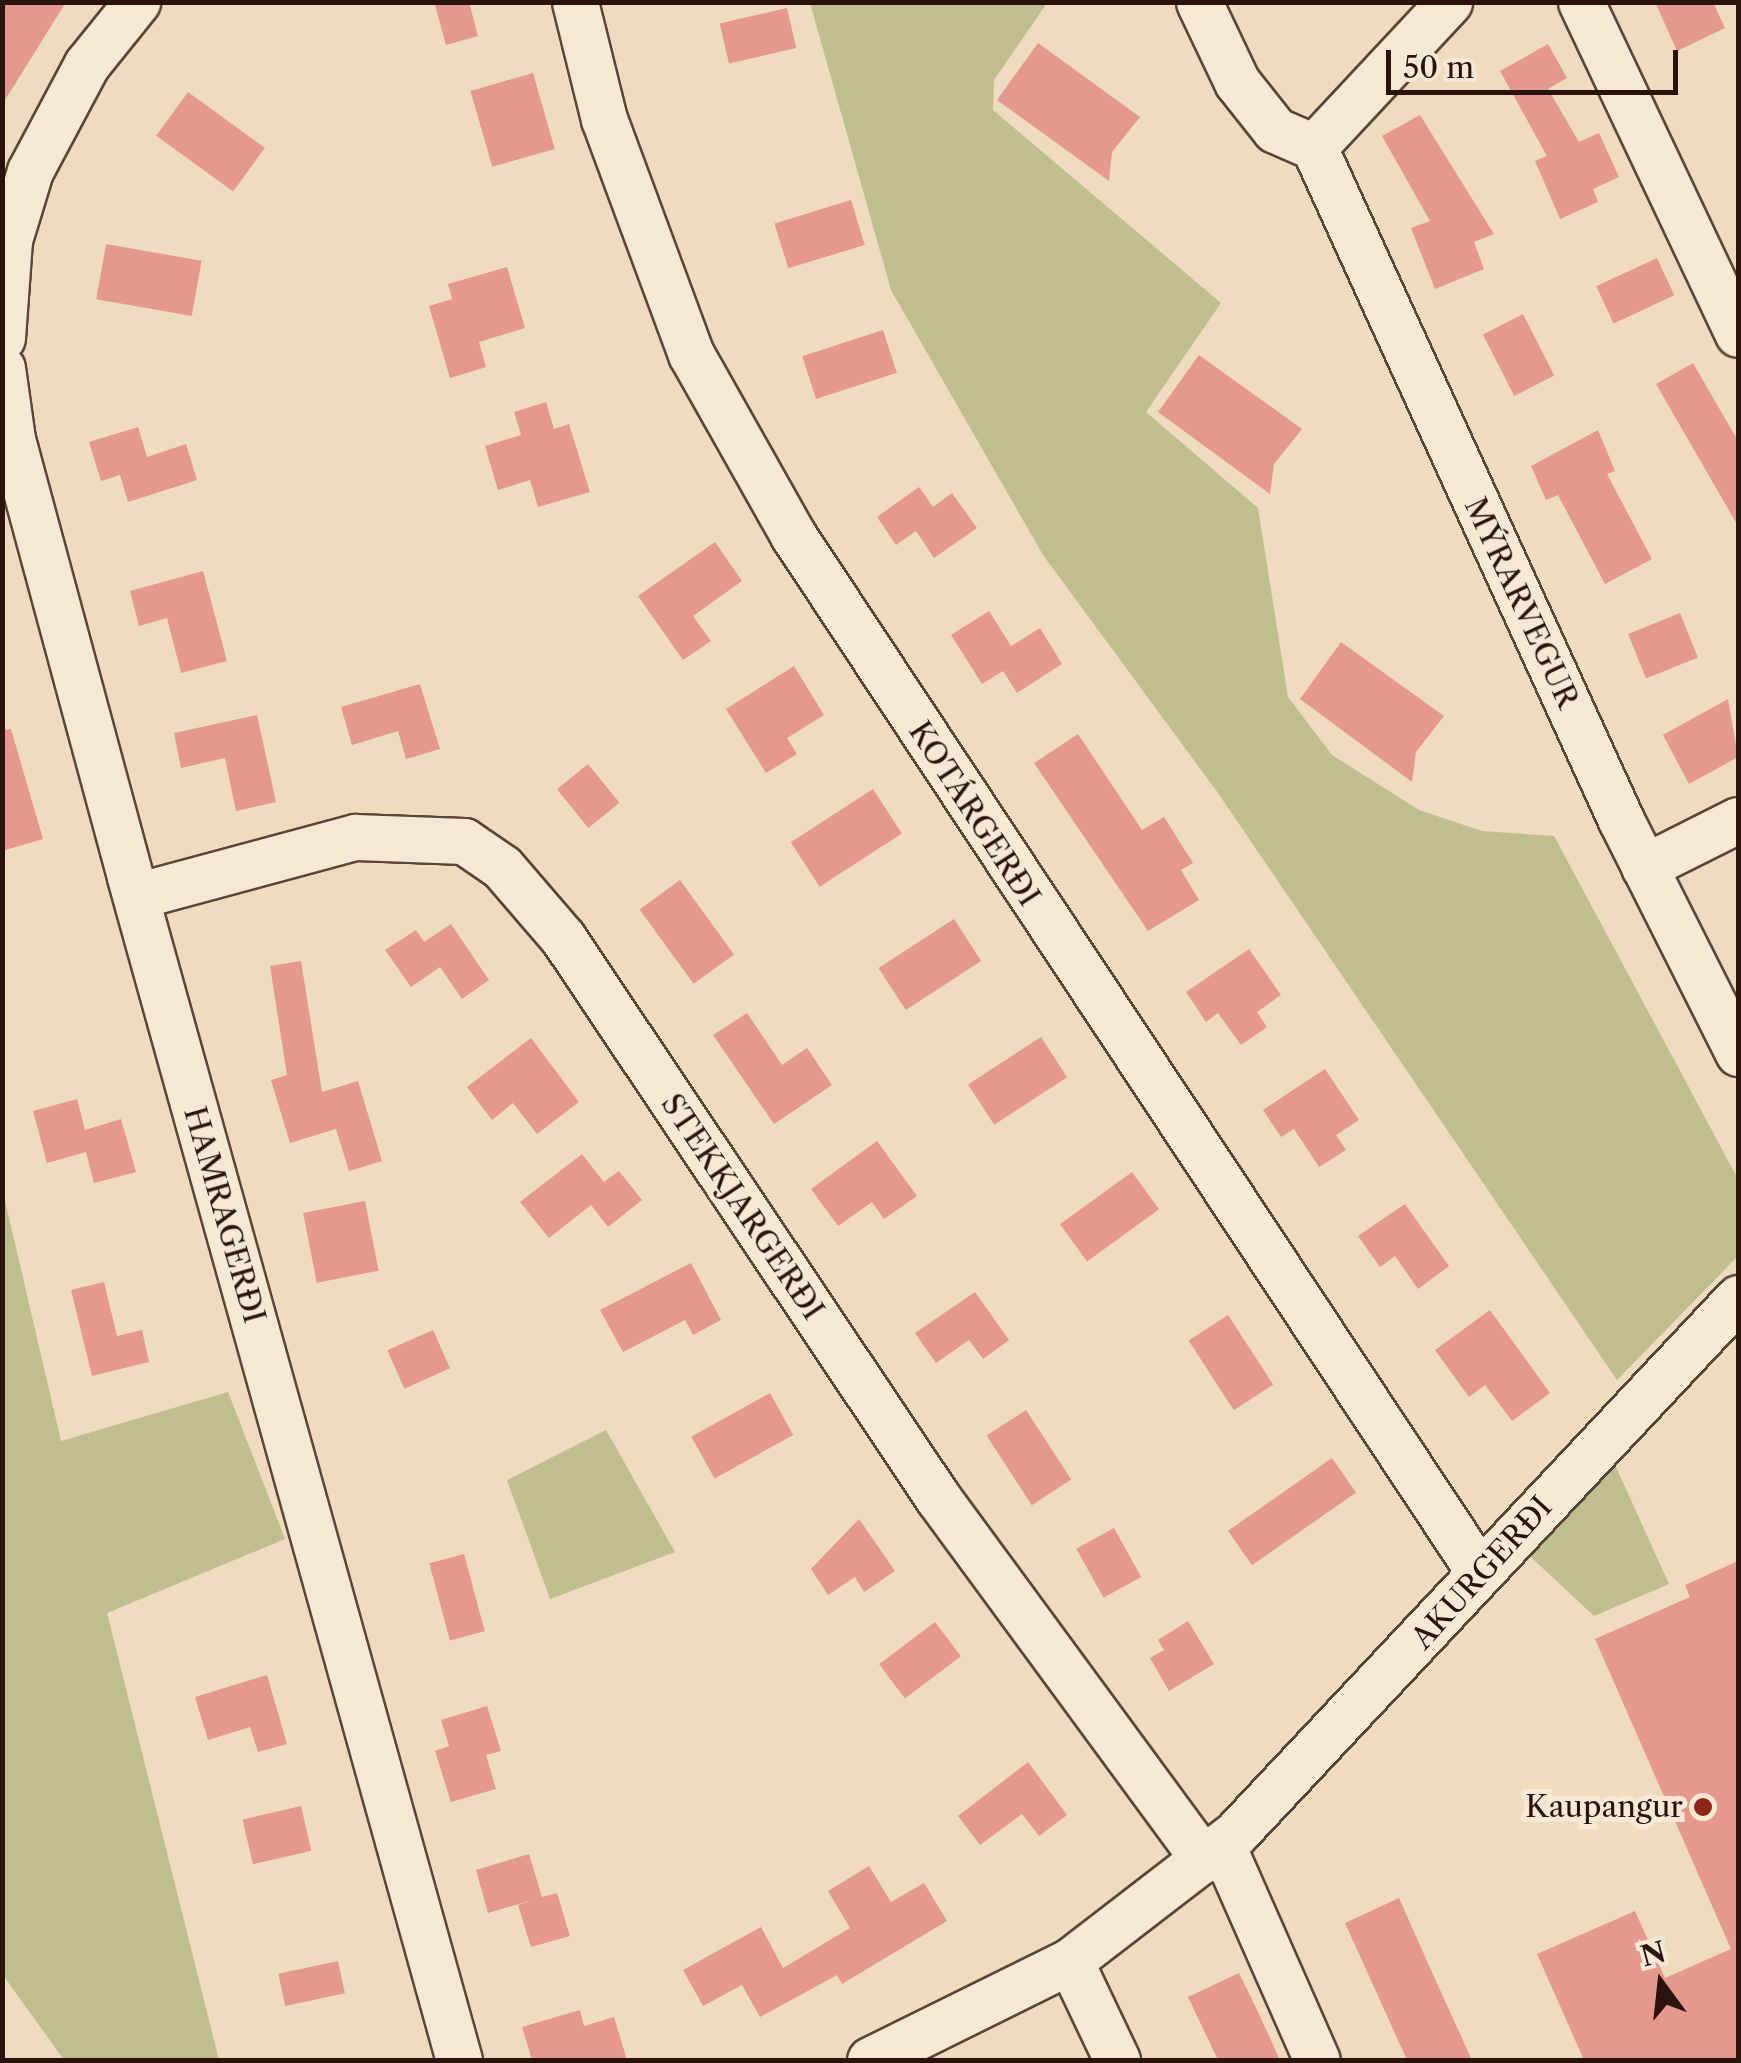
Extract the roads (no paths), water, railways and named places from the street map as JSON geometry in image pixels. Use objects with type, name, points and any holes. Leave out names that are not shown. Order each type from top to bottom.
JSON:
[{"type":"street","points":[[2,338],[10,240],[30,172],[86,64],[137,2]]},
{"type":"street","name":"KOTÁRGERÐI","points":[[575,2],[604,119],[691,354],[792,535],[1479,1572]]},
{"type":"street","points":[[1198,2],[1246,94],[1275,130],[1314,148],[1449,2]]},
{"type":"street","points":[[1581,2],[1738,334]]},
{"type":"street","name":"MÝRARVEGUR","points":[[1314,148],[1644,867],[1738,1053]]},
{"type":"street","name":"HAMRAGERÐI","points":[[2,368],[12,439],[459,2060]]},
{"type":"street","points":[[1644,867],[1738,820]]},
{"type":"street","name":"STEKKJARGERÐI","points":[[136,896],[355,837],[464,841],[502,867],[563,938],[938,1498],[1213,1852]]},
{"type":"street","name":"AKURGERÐI","points":[[870,2060],[1070,1960],[1213,1852],[1738,1298]]},
{"type":"street","points":[[1213,1852],[1318,2060]]},
{"type":"street","points":[[1070,1960],[1116,2060]]},
{"type":"place","name":"Kaupangur","points":[[1703,1807]]}]
